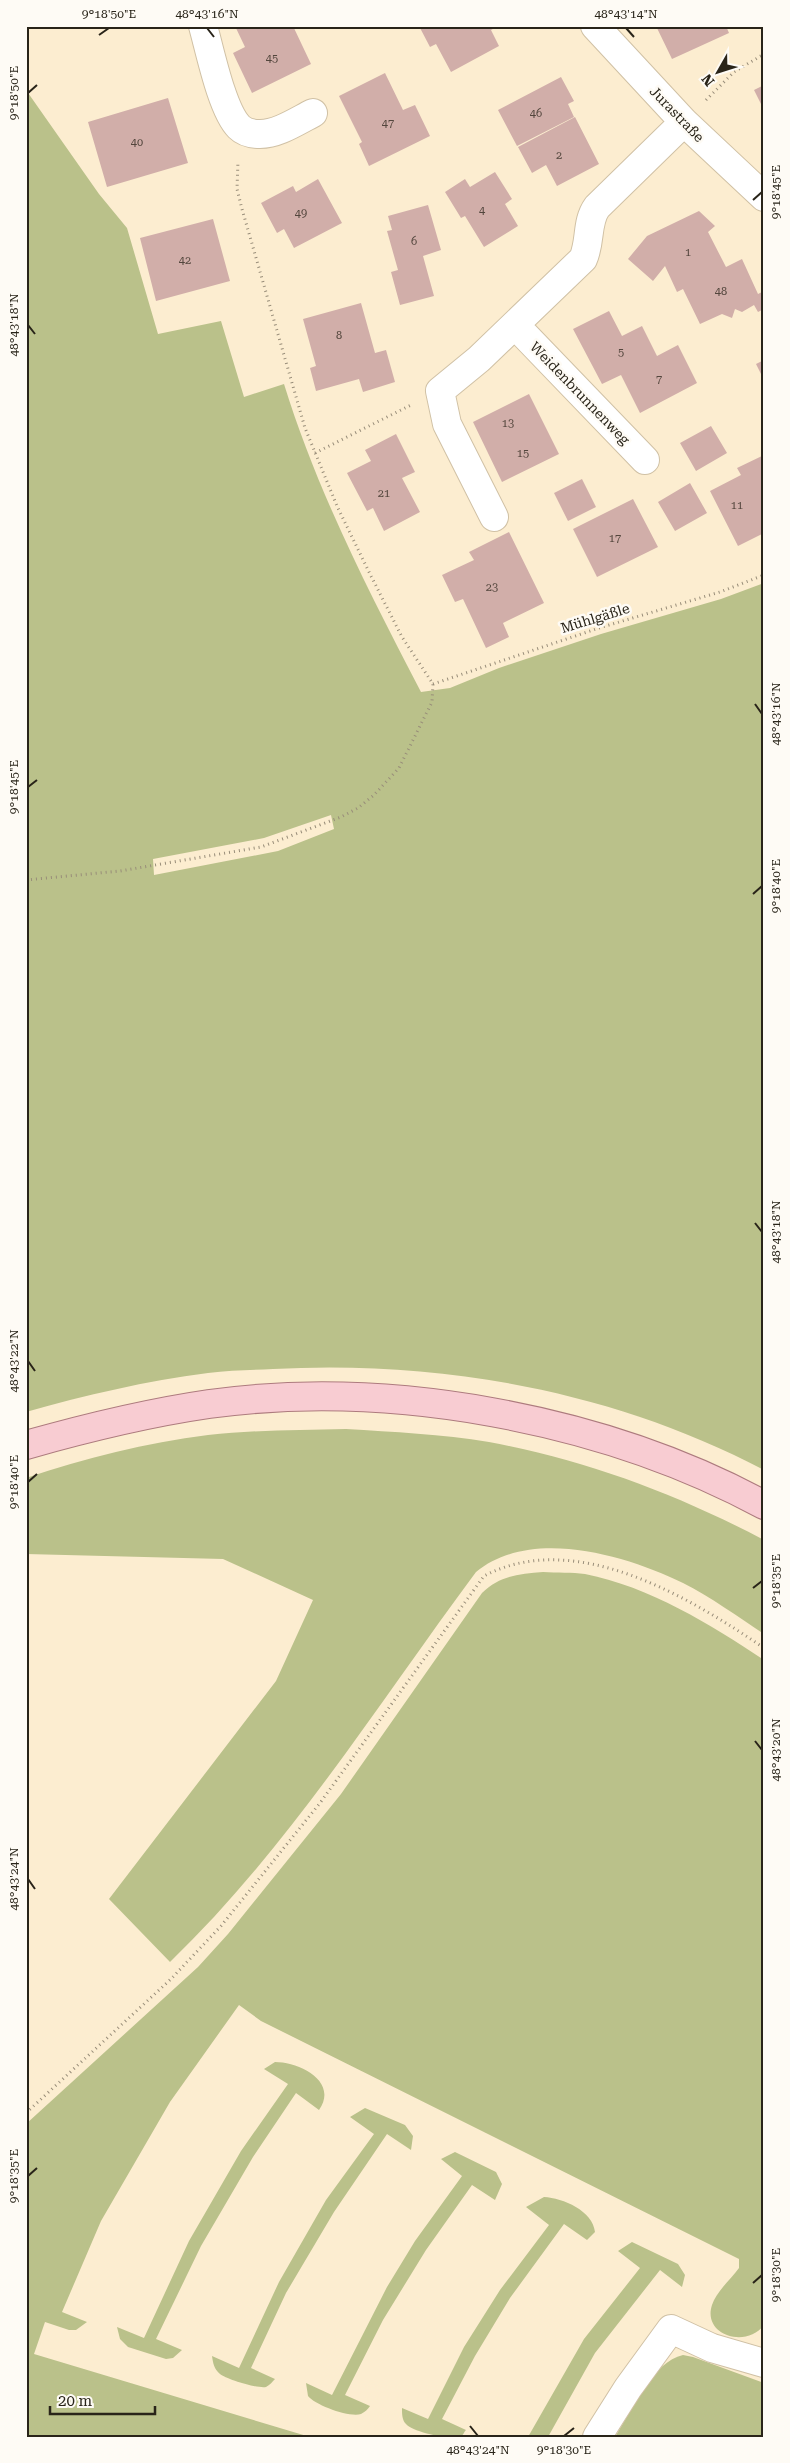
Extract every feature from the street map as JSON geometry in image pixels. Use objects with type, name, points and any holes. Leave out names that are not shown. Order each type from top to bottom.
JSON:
[{"type":"main road","points":[[26,1445],[82,1429],[210,1404],[286,1398],[391,1400],[454,1406],[515,1417],[573,1431],[629,1447],[684,1468],[764,1506]]},
{"type":"street","points":[[203,26],[225,103],[239,127],[249,133],[274,132],[313,113]]},
{"type":"street","name":"Jurastraße","points":[[595,26],[684,122],[764,197]]},
{"type":"street","points":[[494,517],[447,424],[440,391],[479,359],[582,258],[587,250],[592,213],[596,207],[684,122]]},
{"type":"street","name":"Weidenbrunnenweg","points":[[515,325],[645,460]]},
{"type":"street","points":[[598,2437],[628,2388],[672,2329],[712,2348],[764,2362]]},
{"type":"path","points":[[684,122],[734,72],[764,54]]},
{"type":"path","points":[[26,880],[120,871],[261,847],[341,817],[358,808],[374,795],[399,768],[432,702],[433,684],[398,628],[337,506],[298,405],[237,189],[239,127]]},
{"type":"path","points":[[315,453],[440,391]]},
{"type":"path","name":"Mühlgäßle","points":[[433,684],[599,628],[720,592],[764,575]]},
{"type":"path","points":[[26,2113],[171,1979],[221,1926],[325,1796],[484,1576],[508,1566],[532,1562],[568,1561],[611,1568],[680,1597],[713,1615],[764,1648]]},
{"type":"green space","points":[[26,90],[99,194],[127,228],[158,334],[221,321],[244,397],[284,384],[312,463],[345,541],[421,692],[450,688],[499,668],[601,634],[721,599],[764,583],[764,1470],[707,1443],[648,1420],[587,1401],[525,1386],[463,1376],[400,1370],[336,1368],[216,1372],[116,1389],[26,1412]],"holes":[[[331,815],[334,829],[278,851],[154,875],[153,859],[264,838]]]},
{"type":"green space","points":[[346,1429],[453,1437],[525,1449],[561,1458],[630,1480],[731,1523],[764,1540],[764,1634],[683,1583],[634,1563],[607,1555],[550,1548],[523,1551],[498,1558],[476,1572],[293,1823],[213,1918],[170,1962],[109,1899],[276,1681],[313,1600],[223,1559],[26,1554],[26,1478],[116,1452],[185,1438],[277,1430]]},
{"type":"green space","points":[[543,1572],[585,1574],[609,1580],[656,1597],[701,1620],[764,1660],[764,2325],[756,2332],[747,2336],[737,2337],[719,2331],[713,2324],[711,2315],[714,2300],[739,2268],[739,2259],[261,2021],[239,2005],[170,2102],[101,2221],[62,2312],[87,2322],[76,2330],[69,2330],[45,2322],[34,2354],[310,2437],[26,2437],[26,2124],[198,1967],[228,1934],[341,1794],[482,1593],[496,1582],[511,1576]]},
{"type":"green space","points":[[275,2062],[295,2065],[314,2075],[324,2090],[324,2100],[319,2110],[296,2093],[253,2157],[201,2246],[156,2339],[182,2350],[173,2358],[166,2359],[128,2347],[120,2339],[117,2327],[144,2338],[189,2241],[241,2151],[288,2084],[264,2069]]},
{"type":"green space","points":[[365,2108],[405,2125],[413,2136],[411,2150],[387,2134],[334,2212],[286,2293],[251,2368],[275,2379],[266,2387],[256,2387],[223,2376],[215,2368],[212,2356],[239,2368],[279,2282],[326,2200],[374,2134],[350,2117]]},
{"type":"green space","points":[[455,2152],[496,2172],[502,2184],[495,2200],[472,2185],[426,2250],[383,2320],[345,2395],[370,2406],[361,2414],[356,2415],[333,2410],[312,2400],[308,2396],[306,2383],[332,2395],[387,2287],[415,2241],[462,2176],[441,2159]]},
{"type":"green space","points":[[544,2197],[560,2200],[576,2207],[589,2218],[595,2232],[587,2240],[564,2224],[510,2298],[475,2356],[442,2419],[466,2430],[462,2436],[455,2438],[441,2436],[410,2427],[404,2421],[402,2408],[428,2419],[464,2347],[500,2290],[549,2225],[526,2207]]},
{"type":"green space","points":[[632,2242],[678,2264],[685,2275],[682,2287],[660,2270],[595,2353],[548,2437],[528,2437],[584,2339],[640,2268],[618,2251]]},
{"type":"green space","points":[[683,2355],[764,2383],[764,2437],[615,2437],[653,2377],[672,2359]]},
{"type":"building","points":[[235,26],[293,26],[311,64],[252,93],[233,53],[245,47]]},
{"type":"building","points":[[419,26],[498,26],[491,30],[499,46],[451,72],[436,44],[430,47]]},
{"type":"building","points":[[656,26],[726,26],[729,33],[672,59]]},
{"type":"building","points":[[385,73],[403,110],[415,105],[430,136],[369,166],[359,144],[362,142],[339,96]]},
{"type":"building","points":[[561,77],[574,101],[568,104],[574,117],[517,146],[498,110]]},
{"type":"building","points":[[764,85],[764,110],[754,90]]},
{"type":"building","points":[[168,98],[188,163],[107,187],[88,122]]},
{"type":"building","points":[[575,117],[599,164],[557,186],[546,165],[532,173],[518,147]]},
{"type":"building","points":[[495,172],[512,199],[505,204],[518,226],[484,247],[465,216],[461,218],[445,192],[465,179],[470,187]]},
{"type":"building","points":[[318,179],[342,223],[294,248],[284,229],[277,233],[261,203],[293,186],[296,192]]},
{"type":"building","points":[[428,205],[441,250],[423,256],[434,296],[400,305],[391,272],[398,270],[387,231],[392,230],[388,216]]},
{"type":"building","points":[[699,211],[715,226],[708,232],[726,267],[742,259],[758,294],[764,291],[764,309],[758,312],[754,305],[742,312],[735,309],[732,318],[722,314],[700,324],[683,289],[677,292],[665,266],[653,281],[628,259],[647,236]]},
{"type":"building","points":[[213,219],[230,281],[156,301],[140,238]]},
{"type":"building","points":[[361,303],[375,353],[386,350],[395,382],[363,392],[359,379],[316,391],[310,368],[316,366],[303,319]]},
{"type":"building","points":[[609,311],[622,336],[642,326],[657,356],[678,345],[697,383],[640,413],[621,375],[602,384],[573,329]]},
{"type":"building","points":[[764,360],[764,380],[756,364]]},
{"type":"building","points":[[529,394],[559,454],[502,482],[473,422]]},
{"type":"building","points":[[711,426],[727,453],[696,471],[680,443]]},
{"type":"building","points":[[396,434],[415,472],[402,478],[420,512],[384,531],[373,508],[367,511],[347,473],[371,461],[365,450]]},
{"type":"building","points":[[764,455],[764,533],[738,546],[710,491],[741,475],[737,468]]},
{"type":"building","points":[[582,479],[596,507],[568,521],[554,493]]},
{"type":"building","points":[[690,483],[707,513],[675,531],[658,502]]},
{"type":"building","points":[[633,499],[658,547],[597,577],[573,529]]},
{"type":"building","points":[[509,532],[544,603],[503,623],[509,637],[486,648],[463,599],[455,602],[442,575],[474,560],[469,552]]}]
